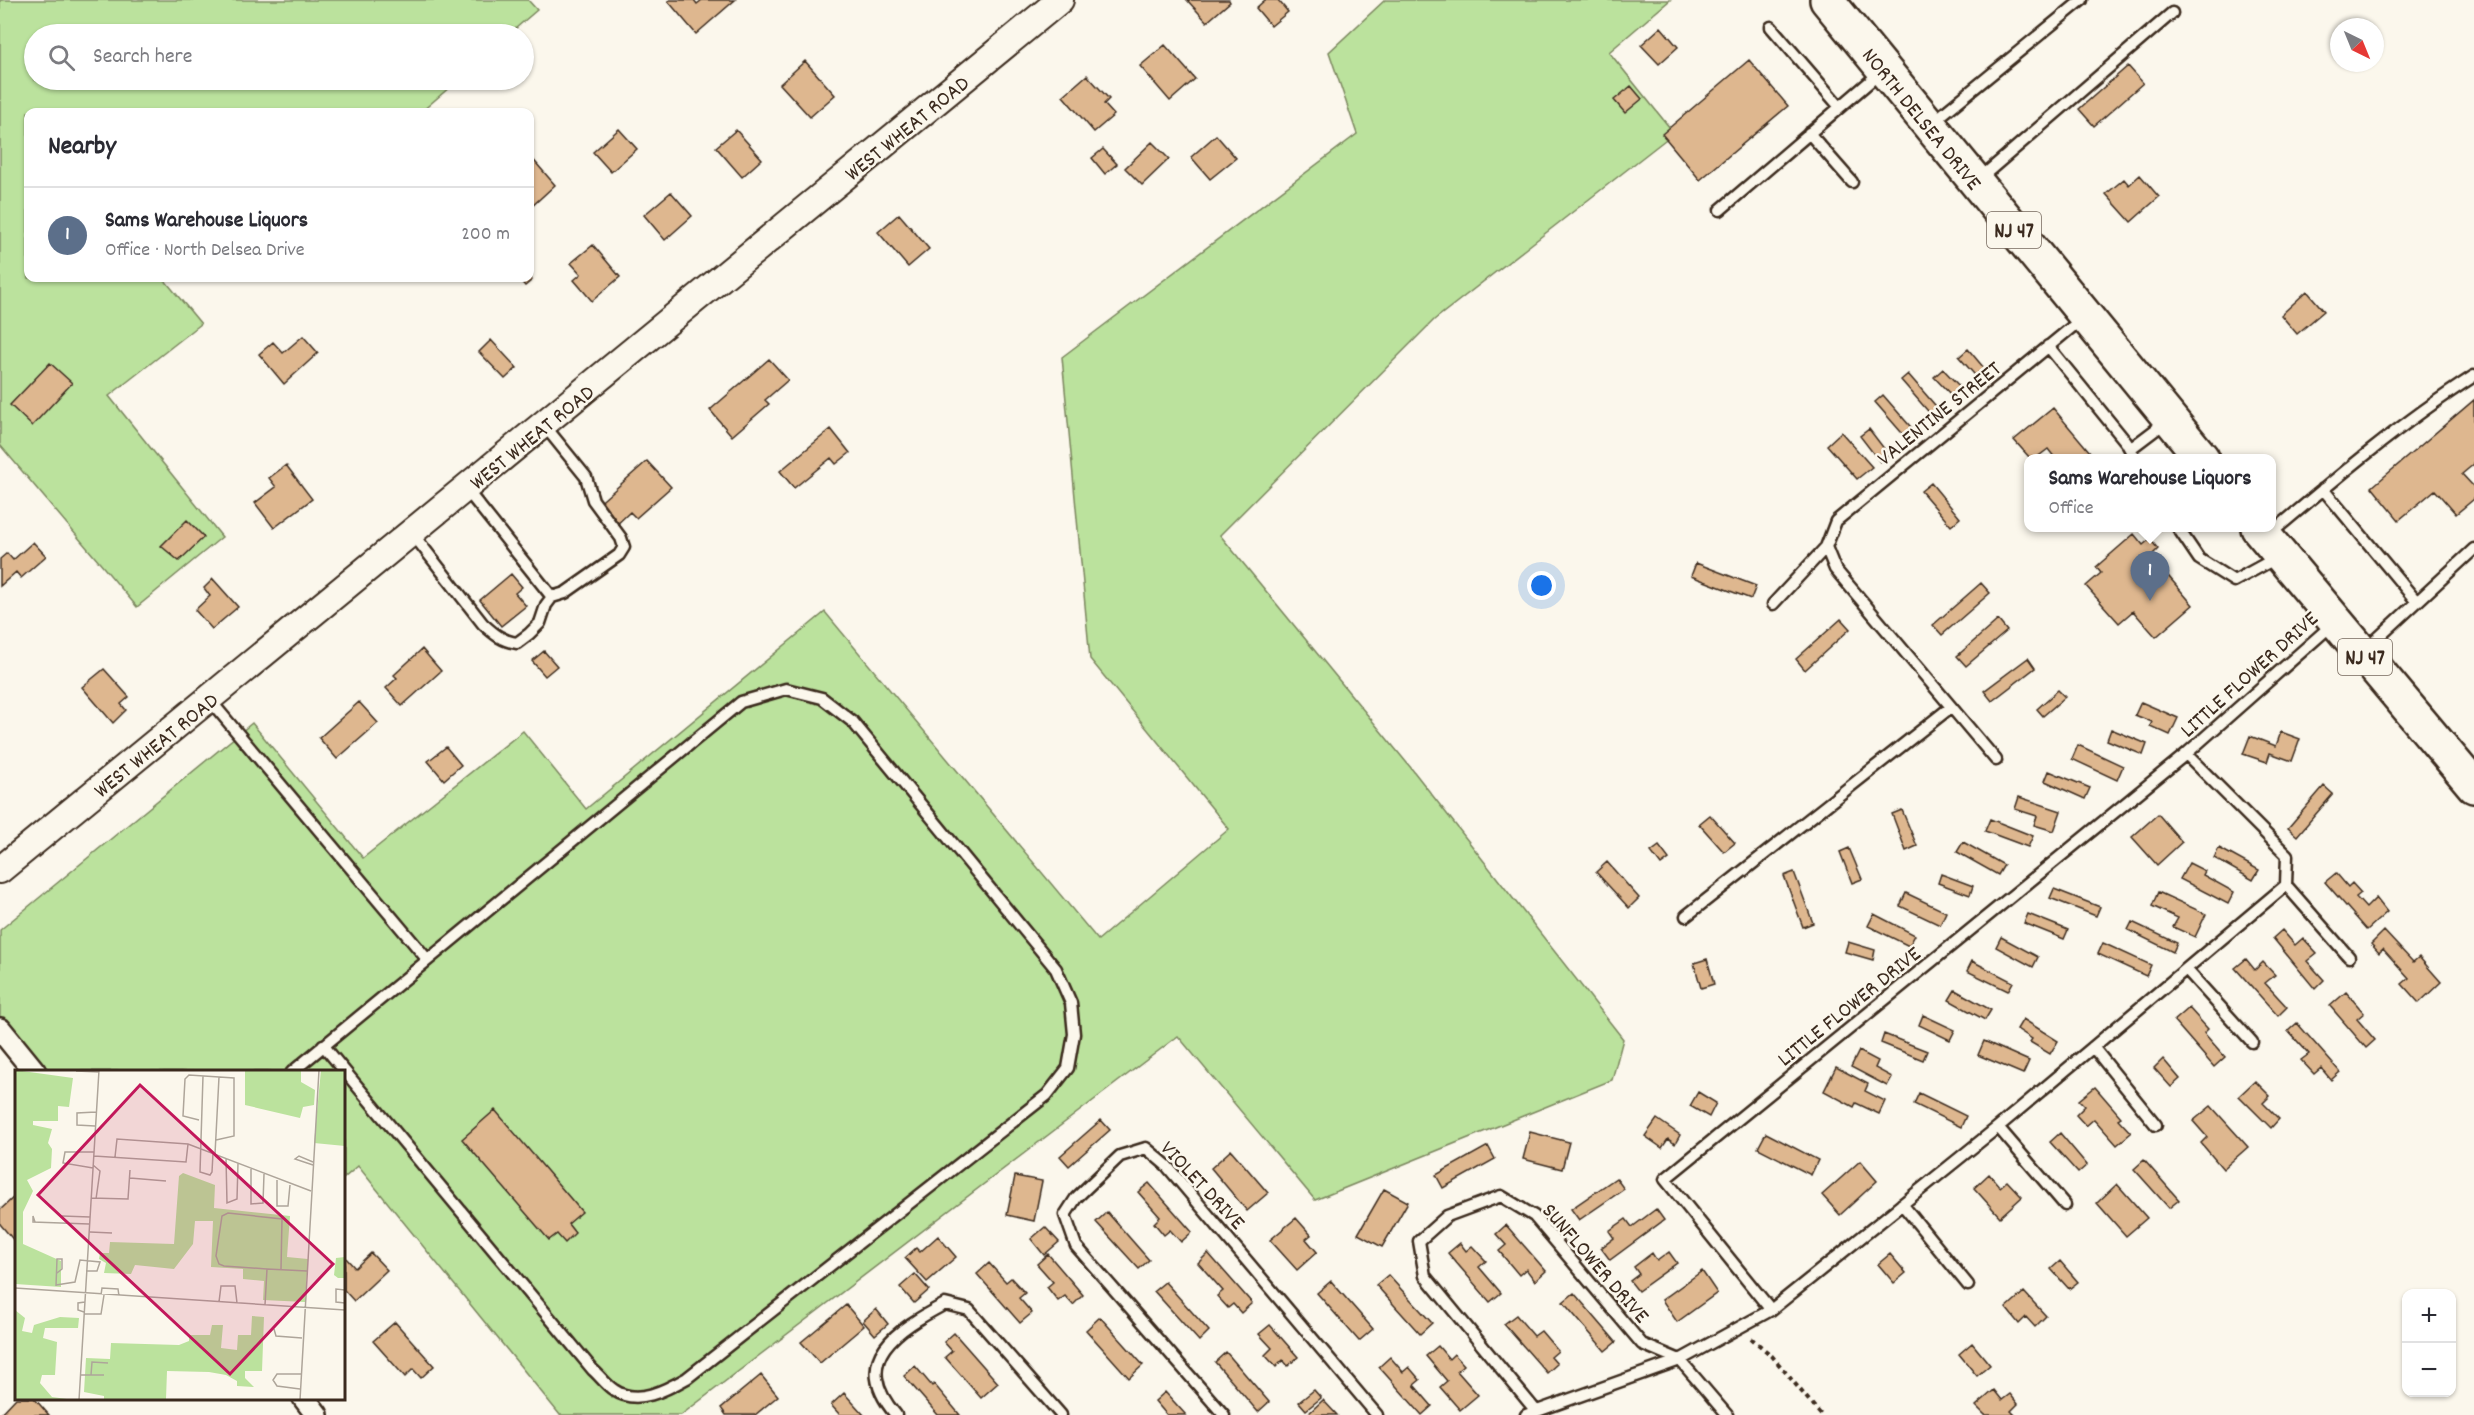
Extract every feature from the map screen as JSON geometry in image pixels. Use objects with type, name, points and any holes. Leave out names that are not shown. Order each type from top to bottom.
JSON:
[{"type":"main road","name":"NORTH DELSEA DRIVE","points":[[1827,0],[2198,454]]},
{"type":"main road","name":"NJ 47","points":[[2268,540],[2474,786]]},
{"type":"street","name":"WEST WHEAT ROAD","points":[[0,870],[1060,0]]},
{"type":"street","points":[[0,1029],[34,1070]]},
{"type":"street","points":[[306,1400],[317,1415]]},
{"type":"lane","points":[[1928,126],[2082,0]]},
{"type":"lane","points":[[1975,183],[2172,13]]},
{"type":"lane","points":[[1772,27],[1840,107]]},
{"type":"lane","points":[[1720,210],[1884,69]]},
{"type":"lane","points":[[1809,134],[1852,182]]},
{"type":"lane","name":"VALENTINE STREET","points":[[1773,604],[1826,547],[1836,521],[2085,316]]},
{"type":"lane","points":[[2048,346],[2133,454],[2170,419]]},
{"type":"lane","points":[[2181,532],[2199,559],[2234,580],[2268,540],[2323,489],[2399,428],[2474,376]]},
{"type":"lane","points":[[412,533],[483,624],[506,642],[517,643],[529,634],[540,623],[546,605],[552,597],[574,587],[619,555],[624,547],[621,538],[593,500],[586,477],[544,425]]},
{"type":"lane","points":[[466,489],[552,597]]},
{"type":"lane","points":[[2323,489],[2416,602]]},
{"type":"lane","points":[[1826,547],[1835,569],[1996,760]]},
{"type":"lane","points":[[2362,654],[2474,549]]},
{"type":"lane","name":"LITTLE FLOWER DRIVE","points":[[1771,1310],[1665,1179],[2186,754],[2335,622]]},
{"type":"lane","points":[[293,1070],[741,702],[786,689],[822,698],[853,722],[1056,969],[1071,1003],[1074,1034],[1068,1068],[1047,1095],[687,1378],[661,1393],[637,1396],[615,1391],[593,1370],[345,1071]]},
{"type":"lane","points":[[209,699],[427,959]]},
{"type":"lane","points":[[1686,916],[1951,707]]},
{"type":"lane","name":"LITTLE FLOWER DRIVE","points":[[2186,754],[2286,855],[2286,885]]},
{"type":"lane","points":[[1531,1413],[1680,1360],[1771,1310],[1998,1126],[2286,885],[2349,957]]},
{"type":"lane","points":[[2186,969],[2252,1042]]},
{"type":"lane","points":[[323,1045],[344,1070]]},
{"type":"lane","points":[[2093,1047],[2156,1125]]},
{"type":"lane","points":[[1998,1126],[2064,1205]]},
{"type":"lane","name":"VIOLET DRIVE","points":[[1224,1415],[1076,1246],[1065,1215],[1076,1198],[1120,1156],[1146,1148],[1166,1165],[1377,1415]]},
{"type":"lane","name":"SUNFLOWER DRIVE","points":[[1531,1413],[1425,1276],[1419,1241],[1447,1216],[1501,1196],[1533,1216],[1642,1344],[1680,1360]]},
{"type":"lane","points":[[1902,1204],[1968,1285]]},
{"type":"lane","points":[[896,1415],[878,1385],[876,1364],[888,1342],[918,1318],[945,1304],[969,1310],[1061,1415]]},
{"type":"lane","points":[[1680,1360],[1727,1415]]},
{"type":"path","points":[[1738,1328],[1772,1356],[1821,1415]]},
{"type":"green space","points":[[0,0],[528,0],[537,10],[521,24],[24,24],[24,90],[446,90],[426,108],[24,108],[24,282],[166,282],[201,324],[109,396],[222,537],[137,607],[0,445]]},
{"type":"green space","points":[[1385,0],[1670,0],[1609,52],[1674,133],[1434,320],[1220,535],[1411,768],[1623,1039],[1612,1080],[1315,1200],[1178,1036],[681,1415],[560,1415],[358,1166],[345,1177],[345,1070],[31,1070],[0,1033],[0,930],[252,723],[363,858],[523,731],[586,809],[825,612],[1098,940],[1229,829],[1090,659],[1062,357],[1357,134],[1329,52]]},
{"type":"building","points":[[694,0],[697,4],[702,0],[735,0],[696,34],[668,1]]},
{"type":"building","points":[[1187,0],[1229,0],[1230,2],[1207,22]]},
{"type":"building","points":[[1265,0],[1278,0],[1288,12],[1271,26],[1256,8]]},
{"type":"building","points":[[1661,27],[1678,47],[1659,64],[1641,45]]},
{"type":"building","points":[[1165,45],[1195,79],[1170,101],[1140,66]]},
{"type":"building","points":[[1749,60],[1788,106],[1700,180],[1662,134]]},
{"type":"building","points":[[805,61],[835,95],[810,117],[780,84]]},
{"type":"building","points":[[2128,66],[2143,83],[2094,126],[2079,109]]},
{"type":"building","points":[[1087,75],[1109,99],[1104,104],[1114,115],[1094,132],[1063,96]]},
{"type":"building","points":[[1631,86],[1642,99],[1625,113],[1614,100]]},
{"type":"building","points":[[619,129],[637,149],[611,172],[593,152]]},
{"type":"building","points":[[736,130],[762,159],[742,177],[716,147]]},
{"type":"building","points":[[1216,135],[1236,158],[1210,179],[1191,157]]},
{"type":"building","points":[[1152,142],[1169,159],[1142,185],[1125,168]]},
{"type":"building","points":[[1103,149],[1117,164],[1105,174],[1092,158]]},
{"type":"building","points":[[534,161],[555,185],[534,204]]},
{"type":"building","points":[[2140,175],[2159,197],[2131,222],[2106,194],[2124,179],[2129,185]]},
{"type":"building","points":[[671,192],[692,216],[665,240],[644,215]]},
{"type":"building","points":[[899,214],[929,249],[908,267],[878,232]]},
{"type":"building","points":[[593,245],[620,277],[592,301],[574,280],[581,274],[571,263]]},
{"type":"building","points":[[2307,291],[2324,311],[2297,334],[2281,315]]},
{"type":"building","points":[[303,336],[318,353],[284,384],[259,354],[273,342],[283,353]]},
{"type":"building","points":[[491,340],[517,368],[505,379],[479,352]]},
{"type":"building","points":[[1968,349],[1989,374],[1981,382],[1959,357]]},
{"type":"building","points":[[769,359],[788,380],[765,400],[769,404],[732,436],[710,410]]},
{"type":"building","points":[[50,363],[72,383],[32,426],[10,405]]},
{"type":"building","points":[[1943,369],[1962,389],[1953,397],[1934,377]]},
{"type":"building","points":[[1908,374],[1941,412],[1934,418],[1901,380]]},
{"type":"building","points":[[1883,395],[1916,433],[1908,440],[1875,402]]},
{"type":"building","points":[[2474,400],[2474,464],[2462,474],[2474,487],[2474,499],[2456,514],[2435,490],[2399,520],[2372,487]]},
{"type":"building","points":[[2053,408],[2092,454],[2052,454],[2048,449],[2041,454],[2026,454],[2014,440]]},
{"type":"building","points":[[831,429],[850,453],[836,464],[831,458],[794,488],[780,471]]},
{"type":"building","points":[[1869,429],[1889,455],[1880,462],[1860,436]]},
{"type":"building","points":[[1841,432],[1872,467],[1857,479],[1827,445]]},
{"type":"building","points":[[647,461],[671,487],[636,518],[630,512],[613,528],[595,507]]},
{"type":"building","points":[[286,465],[312,499],[274,528],[255,503],[276,487],[269,478]]},
{"type":"building","points":[[1931,483],[1960,518],[1951,526],[1921,491]]},
{"type":"building","points":[[187,520],[204,537],[179,561],[161,546]]},
{"type":"building","points":[[2134,534],[2143,545],[2150,539],[2158,549],[2151,556],[2193,605],[2156,637],[2133,611],[2119,623],[2086,586],[2101,573],[2096,567]]},
{"type":"building","points":[[33,542],[46,556],[21,578],[16,572],[0,586],[0,559],[7,553],[13,560]]},
{"type":"building","points":[[1696,563],[1756,586],[1751,599],[1691,576]]},
{"type":"building","points":[[511,574],[522,587],[515,593],[526,606],[501,626],[480,600]]},
{"type":"building","points":[[213,579],[238,607],[212,629],[195,610],[210,596],[204,588]]},
{"type":"building","points":[[1981,583],[1990,593],[1942,635],[1933,625]]},
{"type":"building","points":[[1841,619],[1850,629],[1805,670],[1796,659]]},
{"type":"building","points":[[1998,620],[2007,631],[1966,666],[1957,656]]},
{"type":"building","points":[[422,649],[441,671],[402,706],[386,688],[397,678],[394,675]]},
{"type":"building","points":[[544,651],[557,666],[545,676],[532,661]]},
{"type":"building","points":[[2028,658],[2035,668],[1992,701],[1984,691]]},
{"type":"building","points":[[104,669],[129,697],[121,704],[126,710],[113,723],[82,687]]},
{"type":"building","points":[[2058,690],[2065,697],[2043,716],[2037,709]]},
{"type":"building","points":[[359,702],[378,723],[337,759],[319,738]]},
{"type":"building","points":[[2141,702],[2178,718],[2170,735],[2150,726],[2152,722],[2135,715]]},
{"type":"building","points":[[2111,729],[2147,744],[2143,755],[2107,740]]},
{"type":"building","points":[[2281,732],[2300,739],[2292,761],[2270,753],[2267,762],[2243,754],[2250,736],[2276,746]]},
{"type":"building","points":[[2078,745],[2123,766],[2117,780],[2072,759]]},
{"type":"building","points":[[446,747],[461,765],[444,780],[428,761]]},
{"type":"building","points":[[2049,771],[2090,788],[2085,799],[2045,781]]},
{"type":"building","points":[[2324,786],[2333,794],[2297,836],[2288,828]]},
{"type":"building","points":[[2019,797],[2061,811],[2054,831],[2034,825],[2037,816],[2015,809]]},
{"type":"building","points":[[1902,810],[1917,846],[1906,851],[1892,814]]},
{"type":"building","points":[[2158,814],[2182,842],[2157,865],[2132,837]]},
{"type":"building","points":[[1710,815],[1735,843],[1724,852],[1699,824]]},
{"type":"building","points":[[1990,819],[2033,836],[2028,847],[1985,831]]},
{"type":"building","points":[[1963,842],[2004,865],[1998,875],[1957,852]]},
{"type":"building","points":[[1659,846],[1669,859],[1661,865],[1651,852]]},
{"type":"building","points":[[1849,848],[1862,879],[1852,883],[1840,852]]},
{"type":"building","points":[[2219,848],[2259,870],[2253,880],[2214,858]]},
{"type":"building","points":[[1607,862],[1639,898],[1629,908],[1596,872]]},
{"type":"building","points":[[2189,863],[2205,871],[2203,875],[2234,892],[2228,904],[2180,879]]},
{"type":"building","points":[[1794,872],[1813,923],[1803,927],[1784,876]]},
{"type":"building","points":[[2336,873],[2348,887],[2352,883],[2361,893],[2356,897],[2366,908],[2376,898],[2387,912],[2367,930],[2325,882]]},
{"type":"building","points":[[1941,874],[1973,886],[1970,895],[1938,883]]},
{"type":"building","points":[[2054,889],[2100,907],[2096,916],[2050,898]]},
{"type":"building","points":[[2158,892],[2206,914],[2195,937],[2173,927],[2178,918],[2152,906]]},
{"type":"building","points":[[1906,893],[1946,912],[1940,925],[1900,906]]},
{"type":"building","points":[[1874,914],[1915,935],[1909,946],[1868,926]]},
{"type":"building","points":[[2028,914],[2068,930],[2064,939],[2024,923]]},
{"type":"building","points":[[2132,922],[2177,943],[2173,952],[2128,930]]},
{"type":"building","points":[[2282,930],[2295,945],[2303,938],[2317,953],[2307,961],[2324,980],[2315,989],[2273,938]]},
{"type":"building","points":[[2384,931],[2413,962],[2419,957],[2441,982],[2419,1003],[2402,984],[2409,978],[2383,949],[2379,953],[2371,944]]},
{"type":"building","points":[[2001,937],[2038,957],[2033,967],[1996,947]]},
{"type":"building","points":[[1848,942],[1875,950],[1873,960],[1845,952]]},
{"type":"building","points":[[2103,943],[2151,965],[2146,976],[2098,954]]},
{"type":"building","points":[[1707,959],[1714,984],[1701,988],[1694,963]]},
{"type":"building","points":[[2246,959],[2255,970],[2263,962],[2275,975],[2265,983],[2287,1007],[2278,1016],[2235,968]]},
{"type":"building","points":[[1972,961],[2013,982],[2008,991],[1967,971]]},
{"type":"building","points":[[1955,990],[1991,1010],[1985,1020],[1949,1000]]},
{"type":"building","points":[[2346,992],[2364,1013],[2357,1019],[2375,1040],[2366,1048],[2330,1006]]},
{"type":"building","points":[[2189,1008],[2208,1029],[2204,1033],[2225,1057],[2214,1067],[2174,1021]]},
{"type":"building","points":[[1923,1015],[1955,1030],[1950,1040],[1919,1025]]},
{"type":"building","points":[[2023,1019],[2058,1041],[2050,1054],[2030,1042],[2032,1039],[2017,1029]]},
{"type":"building","points":[[2297,1023],[2340,1072],[2331,1080],[2321,1068],[2314,1074],[2301,1060],[2309,1054],[2288,1031]]},
{"type":"building","points":[[1884,1034],[1927,1051],[1923,1060],[1881,1043]]},
{"type":"building","points":[[1984,1041],[2029,1061],[2023,1074],[1978,1055]]},
{"type":"building","points":[[1859,1051],[1878,1061],[1875,1068],[1892,1077],[1887,1086],[1851,1067]]},
{"type":"building","points":[[2163,1059],[2180,1079],[2171,1087],[2154,1068]]},
{"type":"building","points":[[1836,1067],[1868,1084],[1865,1091],[1885,1101],[1879,1114],[1856,1103],[1854,1107],[1824,1091]]},
{"type":"building","points":[[2255,1081],[2270,1096],[2263,1103],[2279,1119],[2271,1128],[2239,1096]]},
{"type":"building","points":[[2095,1087],[2121,1117],[2118,1119],[2131,1133],[2117,1145],[2094,1119],[2086,1126],[2076,1115],[2085,1106],[2079,1100]]},
{"type":"building","points":[[1698,1092],[1716,1103],[1709,1117],[1690,1106]]},
{"type":"building","points":[[1919,1093],[1966,1116],[1961,1127],[1914,1104]]},
{"type":"building","points":[[2211,1106],[2248,1147],[2223,1169],[2201,1143],[2207,1137],[2193,1121]]},
{"type":"building","points":[[495,1110],[582,1212],[568,1224],[575,1233],[565,1243],[557,1234],[549,1240],[462,1139]]},
{"type":"building","points":[[1657,1119],[1680,1135],[1675,1144],[1668,1139],[1662,1148],[1645,1136]]},
{"type":"building","points":[[1101,1120],[1110,1130],[1069,1166],[1060,1156]]},
{"type":"building","points":[[1530,1132],[1569,1142],[1562,1169],[1523,1159]]},
{"type":"building","points":[[1766,1133],[1818,1160],[1811,1175],[1758,1148]]},
{"type":"building","points":[[2060,1133],[2087,1165],[2078,1173],[2050,1142]]},
{"type":"building","points":[[1488,1146],[1495,1159],[1443,1188],[1436,1175]]},
{"type":"building","points":[[1231,1150],[1268,1193],[1247,1211],[1211,1168]]},
{"type":"building","points":[[2144,1160],[2179,1200],[2169,1208],[2134,1169]]},
{"type":"building","points":[[1860,1161],[1877,1181],[1840,1215],[1822,1195]]},
{"type":"building","points":[[1989,1174],[2000,1187],[2007,1181],[2022,1197],[2000,1217],[1974,1188]]},
{"type":"building","points":[[1015,1176],[1042,1181],[1034,1221],[1007,1215]]},
{"type":"building","points":[[1616,1178],[1624,1189],[1579,1220],[1571,1209]]},
{"type":"building","points":[[1149,1183],[1192,1232],[1181,1242],[1170,1230],[1164,1235],[1154,1223],[1160,1217],[1138,1192]]},
{"type":"building","points":[[2117,1184],[2147,1218],[2126,1236],[2097,1203]]},
{"type":"building","points":[[1384,1189],[1408,1202],[1382,1247],[1358,1234]]},
{"type":"building","points":[[14,1197],[15,1242],[0,1224],[0,1210]]},
{"type":"building","points":[[1656,1209],[1664,1220],[1610,1260],[1601,1248],[1614,1238],[1609,1231],[1626,1219],[1632,1227]]},
{"type":"building","points":[[1107,1212],[1149,1260],[1139,1269],[1096,1222]]},
{"type":"building","points":[[1296,1218],[1311,1235],[1306,1239],[1317,1252],[1297,1270],[1270,1240]]},
{"type":"building","points":[[1506,1225],[1546,1271],[1535,1281],[1526,1269],[1519,1275],[1499,1251],[1506,1245],[1496,1234]]},
{"type":"building","points":[[1045,1227],[1059,1242],[1044,1255],[1031,1239]]},
{"type":"building","points":[[938,1236],[956,1257],[927,1282],[905,1258],[916,1248],[920,1252]]},
{"type":"building","points":[[1460,1243],[1466,1251],[1472,1246],[1486,1261],[1479,1267],[1501,1293],[1490,1302],[1448,1253]]},
{"type":"building","points":[[1669,1252],[1677,1263],[1638,1291],[1630,1281],[1639,1274],[1634,1267],[1652,1253],[1657,1261]]},
{"type":"building","points":[[371,1253],[387,1270],[354,1301],[345,1291],[345,1257],[355,1268]]},
{"type":"building","points":[[1208,1253],[1252,1303],[1241,1313],[1233,1304],[1228,1308],[1217,1296],[1223,1291],[1198,1263]]},
{"type":"building","points":[[1048,1254],[1083,1295],[1073,1305],[1065,1296],[1058,1301],[1047,1287],[1053,1282],[1037,1264]]},
{"type":"building","points":[[1890,1254],[1906,1273],[1894,1283],[1878,1264]]},
{"type":"building","points":[[2060,1261],[2078,1282],[2069,1289],[2051,1269]]},
{"type":"building","points":[[989,1263],[1006,1282],[1011,1278],[1025,1293],[1019,1298],[1032,1313],[1020,1323],[977,1274]]},
{"type":"building","points":[[1702,1271],[1717,1293],[1677,1322],[1662,1300]]},
{"type":"building","points":[[915,1274],[929,1290],[914,1303],[900,1287]]},
{"type":"building","points":[[1388,1275],[1432,1323],[1420,1334],[1376,1285]]},
{"type":"building","points":[[1331,1281],[1373,1329],[1359,1341],[1317,1293]]},
{"type":"building","points":[[1165,1282],[1209,1331],[1199,1341],[1154,1291]]},
{"type":"building","points":[[2024,1292],[2046,1316],[2035,1327],[2026,1317],[2019,1324],[2006,1308]]},
{"type":"building","points":[[1574,1293],[1616,1342],[1605,1351],[1563,1302]]},
{"type":"building","points":[[846,1305],[864,1326],[820,1363],[801,1342]]},
{"type":"building","points":[[876,1309],[888,1324],[875,1335],[863,1321]]},
{"type":"building","points":[[1516,1315],[1534,1336],[1541,1331],[1558,1351],[1551,1357],[1557,1364],[1547,1373],[1504,1324]]},
{"type":"building","points":[[1100,1317],[1143,1365],[1129,1378],[1086,1330]]},
{"type":"building","points":[[395,1322],[434,1366],[421,1378],[413,1369],[405,1377],[373,1341]]},
{"type":"building","points":[[1270,1325],[1298,1357],[1288,1366],[1283,1360],[1276,1367],[1265,1355],[1272,1348],[1259,1334]]},
{"type":"building","points":[[954,1333],[998,1383],[981,1398],[945,1357],[952,1351],[944,1342]]},
{"type":"building","points":[[1972,1343],[1990,1365],[1977,1376],[1959,1354]]},
{"type":"building","points":[[1438,1346],[1449,1359],[1454,1354],[1464,1365],[1457,1371],[1478,1395],[1460,1410],[1440,1387],[1447,1381],[1426,1356]]},
{"type":"building","points":[[1226,1352],[1269,1402],[1258,1412],[1215,1362]]},
{"type":"building","points":[[1390,1357],[1403,1372],[1409,1367],[1420,1380],[1414,1385],[1432,1406],[1422,1415],[1379,1367]]},
{"type":"building","points":[[915,1366],[932,1386],[934,1384],[960,1415],[938,1415],[904,1376]]},
{"type":"building","points":[[761,1375],[778,1396],[755,1415],[726,1415],[721,1408]]},
{"type":"building","points":[[1314,1390],[1321,1398],[1306,1410],[1299,1402]]},
{"type":"building","points":[[1994,1390],[2002,1400],[2010,1394],[2018,1404],[2011,1411],[2015,1415],[1985,1415],[1976,1406]]},
{"type":"building","points":[[1165,1392],[1186,1415],[1167,1415],[1155,1401]]},
{"type":"building","points":[[844,1393],[864,1415],[840,1415],[831,1405]]},
{"type":"building","points":[[15,1399],[36,1400],[49,1415],[0,1415]]},
{"type":"building","points":[[1323,1400],[1337,1415],[1307,1415]]},
{"type":"place","name":"Sams Warehouse Liquors","points":[[2150,601]]}]
